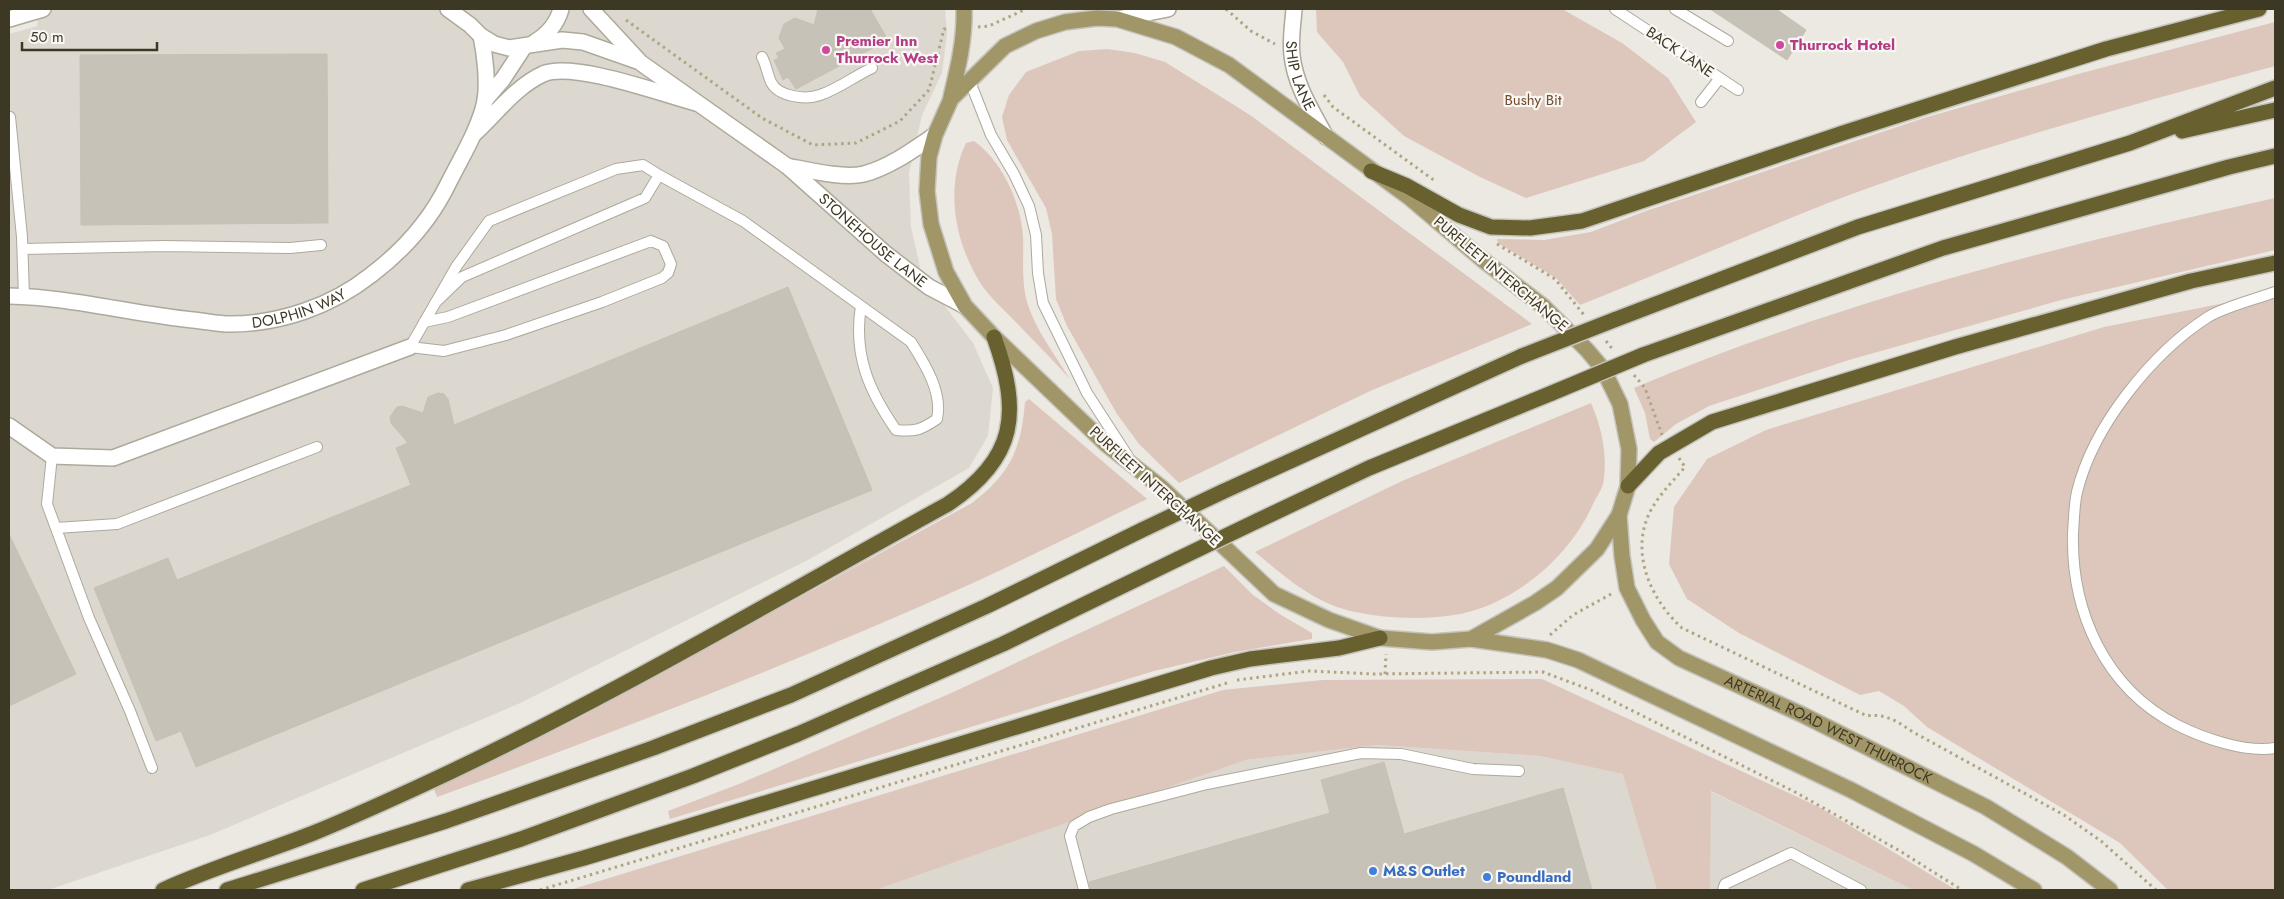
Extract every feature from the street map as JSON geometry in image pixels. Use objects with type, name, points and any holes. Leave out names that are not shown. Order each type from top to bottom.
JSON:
[{"type":"highway","points":[[1371,170],[1407,186],[1459,215],[1491,227],[1530,228],[1582,221],[1846,132],[2106,49],[2259,9]]},
{"type":"highway","points":[[226,890],[446,821],[653,748],[791,695],[987,606],[1222,492],[1522,356],[1858,227],[2130,143],[2275,88]]},
{"type":"highway","points":[[2130,143],[2275,110]]},
{"type":"highway","points":[[363,890],[530,836],[693,776],[728,760],[798,734],[1003,644],[1369,468],[1643,356],[1943,248],[2275,156]]},
{"type":"highway","points":[[1628,486],[1659,453],[1712,422],[1974,342],[2191,281],[2275,263]]},
{"type":"highway","points":[[163,890],[193,876],[311,834],[416,788],[553,722],[654,669],[948,504],[981,479],[994,463],[1007,433],[1011,412],[1009,391],[1006,374],[994,337]]},
{"type":"highway","points":[[468,890],[593,855],[1211,668],[1250,659],[1339,648],[1380,638]]},
{"type":"main road","points":[[951,99],[960,59],[964,29],[964,9]]},
{"type":"main road","points":[[1072,9],[1097,18]]},
{"type":"main road","name":"PURFLEET INTERCHANGE","points":[[1097,18],[1117,19],[1176,37],[1229,65],[1410,198],[1483,260],[1544,307],[1587,350],[1603,369],[1620,404],[1630,449],[1628,486],[1619,515],[1597,549],[1557,588],[1535,603],[1471,639],[1432,642],[1380,638],[1329,620],[1274,594],[1162,488],[1107,445],[994,337],[965,306],[946,272],[931,224],[927,179],[935,135],[951,99],[969,79],[1005,46],[1028,34],[1065,22],[1097,18]]},
{"type":"main road","name":"ARTERIAL ROAD WEST THURROCK","points":[[1619,515],[1622,556],[1628,588],[1643,620],[1657,642],[1679,658],[1803,715],[1986,807],[2067,856],[2110,890]]},
{"type":"main road","points":[[1471,639],[1547,650],[1578,660],[1851,790],[1966,850],[2034,890]]},
{"type":"street","points":[[9,19],[43,9]]},
{"type":"street","name":"STONEHOUSE LANE","points":[[448,9],[470,25],[481,36],[494,44],[509,48],[562,40],[583,42],[641,63]]},
{"type":"street","name":"STONEHOUSE LANE","points":[[464,9],[470,25]]},
{"type":"street","points":[[529,45],[546,36],[555,24],[561,9]]},
{"type":"street","name":"STONEHOUSE LANE","points":[[591,9],[641,63],[787,166],[886,254],[929,288],[965,306]]},
{"type":"street","points":[[1117,19],[1168,9]]},
{"type":"street","name":"SHIP LANE","points":[[1294,9],[1291,48],[1295,74],[1300,88],[1326,137]]},
{"type":"street","name":"DOLPHIN WAY","points":[[481,36],[485,100]]},
{"type":"street","name":"DOLPHIN WAY","points":[[16,296],[40,296],[169,318],[229,324],[277,319],[316,307],[357,286],[394,258],[416,234],[437,206],[472,137],[485,100],[503,80],[529,45]]},
{"type":"street","points":[[472,137],[523,87],[544,74],[561,70],[594,75],[697,104]]},
{"type":"street","name":"STONEHOUSE LANE","points":[[787,166],[842,175],[863,174],[903,157],[935,135]]},
{"type":"street","points":[[9,426],[52,456],[113,458],[410,347]]},
{"type":"lane","name":"BACK LANE","points":[[1615,9],[1738,90]]},
{"type":"lane","points":[[1675,9],[1728,41]]},
{"type":"lane","points":[[762,57],[770,73],[770,82],[778,91],[788,95],[819,96],[872,68]]},
{"type":"lane","name":"BACK LANE","points":[[1701,102],[1720,78]]},
{"type":"lane","points":[[969,79],[991,135],[1014,174],[1029,206],[1036,235],[1038,273],[1043,304],[1086,393],[1132,463]]},
{"type":"lane","points":[[10,117],[23,249],[16,296]]},
{"type":"lane","points":[[424,322],[448,317],[651,241],[663,246],[671,264],[668,273],[662,278],[602,302],[506,335],[444,351],[410,347],[434,304],[456,266],[489,221],[616,169],[643,165],[743,221],[911,342],[923,362],[940,406],[937,419],[925,427],[913,432],[896,430],[883,411],[863,371],[858,325],[861,306]]},
{"type":"lane","points":[[434,304],[462,277],[645,198],[658,175]]},
{"type":"lane","points":[[23,249],[164,246],[290,248],[321,245]]},
{"type":"lane","points":[[2275,292],[2209,316],[2159,357],[2128,391],[2095,445],[2077,492],[2072,560],[2078,596],[2086,620],[2102,653],[2115,673],[2131,691],[2168,720],[2195,734],[2246,747],[2275,748]]},
{"type":"lane","points":[[56,528],[118,524],[317,447]]},
{"type":"lane","points":[[52,456],[47,504],[89,618],[130,711],[152,768]]},
{"type":"lane","points":[[1084,890],[1070,836],[1074,826],[1089,817],[1111,809],[1207,784],[1361,753],[1402,754],[1472,769],[1519,771]]},
{"type":"lane","points":[[1723,890],[1726,884],[1791,853],[1861,890]]},
{"type":"path","points":[[989,26],[1026,9]]},
{"type":"path","points":[[1226,9],[1251,31],[1281,48]]},
{"type":"path","points":[[1321,91],[1332,107],[1439,184]]},
{"type":"path","points":[[1682,462],[1685,467],[1662,494],[1651,511],[1644,532],[1643,553],[1648,580],[1655,597],[1666,614],[1682,628],[1867,716],[1878,714],[1893,718],[2064,815],[2101,841],[2156,890]]},
{"type":"path","points":[[1550,633],[1573,615],[1608,595]]},
{"type":"path","points":[[1543,672],[1544,665]]},
{"type":"path","points":[[540,890],[1236,681],[1309,671],[1374,674],[1543,672],[1591,690],[1795,792],[1900,851],[1962,890]]},
{"type":"shaded area","points":[[39,9],[945,9],[947,33],[942,73],[922,115],[909,173],[911,227],[922,276],[973,343],[993,388],[988,436],[969,468],[808,560],[518,704],[210,835],[48,890],[9,890],[9,34],[37,26]]},
{"type":"shaded area","points":[[1377,745],[1540,756],[1624,774],[1657,890],[876,890],[1246,760]]},
{"type":"shaded area","points":[[1710,791],[1913,890],[1710,890]]},
{"type":"green space","name":"Bushy Bit","points":[[1316,9],[1562,9],[1622,43],[1668,78],[1696,122],[1644,161],[1526,198],[1480,177],[1404,136],[1360,96],[1343,62],[1317,32]]},
{"type":"green space","points":[[2275,22],[2275,66],[2050,129],[1938,164],[1828,203],[1580,305],[1556,278],[1498,243],[1497,239],[1544,240],[1591,232],[1646,211],[1924,118],[2078,74]]},
{"type":"green space","points":[[1107,49],[1135,53],[1165,62],[1250,115],[1532,324],[1370,391],[1179,483],[1139,444],[1117,414],[1067,326],[1056,299],[1052,234],[1046,208],[1007,140],[1002,117],[1009,95],[1026,72],[1079,51]]},
{"type":"green space","points":[[974,141],[984,149],[1001,171],[1014,197],[1023,237],[1023,278],[1027,302],[1040,332],[1070,379],[986,291],[973,271],[965,253],[956,217],[955,179],[966,143]]},
{"type":"green space","points":[[2275,198],[2275,250],[2061,300],[1849,360],[1709,406],[1676,424],[1654,442],[1650,439],[1645,413],[1634,388],[1712,357],[1791,328],[1950,278],[2112,236]]},
{"type":"green space","points":[[2275,293],[2275,890],[2168,890],[2120,843],[1927,727],[1904,706],[1879,691],[1860,695],[1739,633],[1687,599],[1669,564],[1674,507],[1707,459],[1766,430],[2104,327]]},
{"type":"green space","points":[[1029,399],[1147,499],[973,583],[774,668],[640,721],[437,797],[434,789],[577,719],[972,503],[996,482],[1011,460],[1020,434],[1025,402]]},
{"type":"green space","points":[[1591,403],[1601,432],[1605,463],[1603,484],[1583,523],[1571,541],[1539,574],[1521,588],[1481,608],[1460,614],[1421,618],[1355,612],[1327,603],[1314,596],[1289,580],[1255,552],[1402,481]]},
{"type":"green space","points":[[1224,566],[1253,595],[1281,615],[1312,633],[1312,639],[1235,652],[1154,671],[670,819],[668,811],[739,784],[949,694]]},
{"type":"green space","points":[[1542,679],[1819,807],[1956,890],[1913,890],[1711,791],[1710,890],[1657,890],[1623,774],[1540,756],[1377,745],[1246,760],[876,890],[570,890],[1223,690],[1323,680]]},
{"type":"building","name":"Premier Inn Thurrock West","points":[[818,9],[870,9],[888,40],[796,89],[788,77],[783,80],[774,60],[779,58],[776,53],[785,49],[779,38],[784,24],[795,18],[814,25]]},
{"type":"building","name":"Thurrock Hotel","points":[[1710,9],[1776,9],[1806,30],[1787,60]]},
{"type":"building","points":[[327,54],[328,223],[81,225],[80,55]]},
{"type":"building","points":[[788,287],[872,490],[196,767],[181,731],[156,741],[94,588],[168,558],[177,580],[411,485],[396,448],[408,443],[391,423],[390,417],[397,407],[402,406],[423,413],[428,397],[438,393],[444,394],[448,399],[454,425]]},
{"type":"building","points":[[9,534],[76,674],[9,706]]},
{"type":"building","points":[[1384,762],[1404,834],[1563,788],[1592,890],[1091,890],[1089,882],[1330,813],[1321,780]]},
{"type":"place","name":"Thurrock Hotel","points":[[1780,45]]},
{"type":"place","name":"Premier Inn Thurrock West","points":[[826,50]]},
{"type":"place","name":"M&S Outlet","points":[[1373,871]]},
{"type":"place","name":"Poundland","points":[[1487,877]]}]
